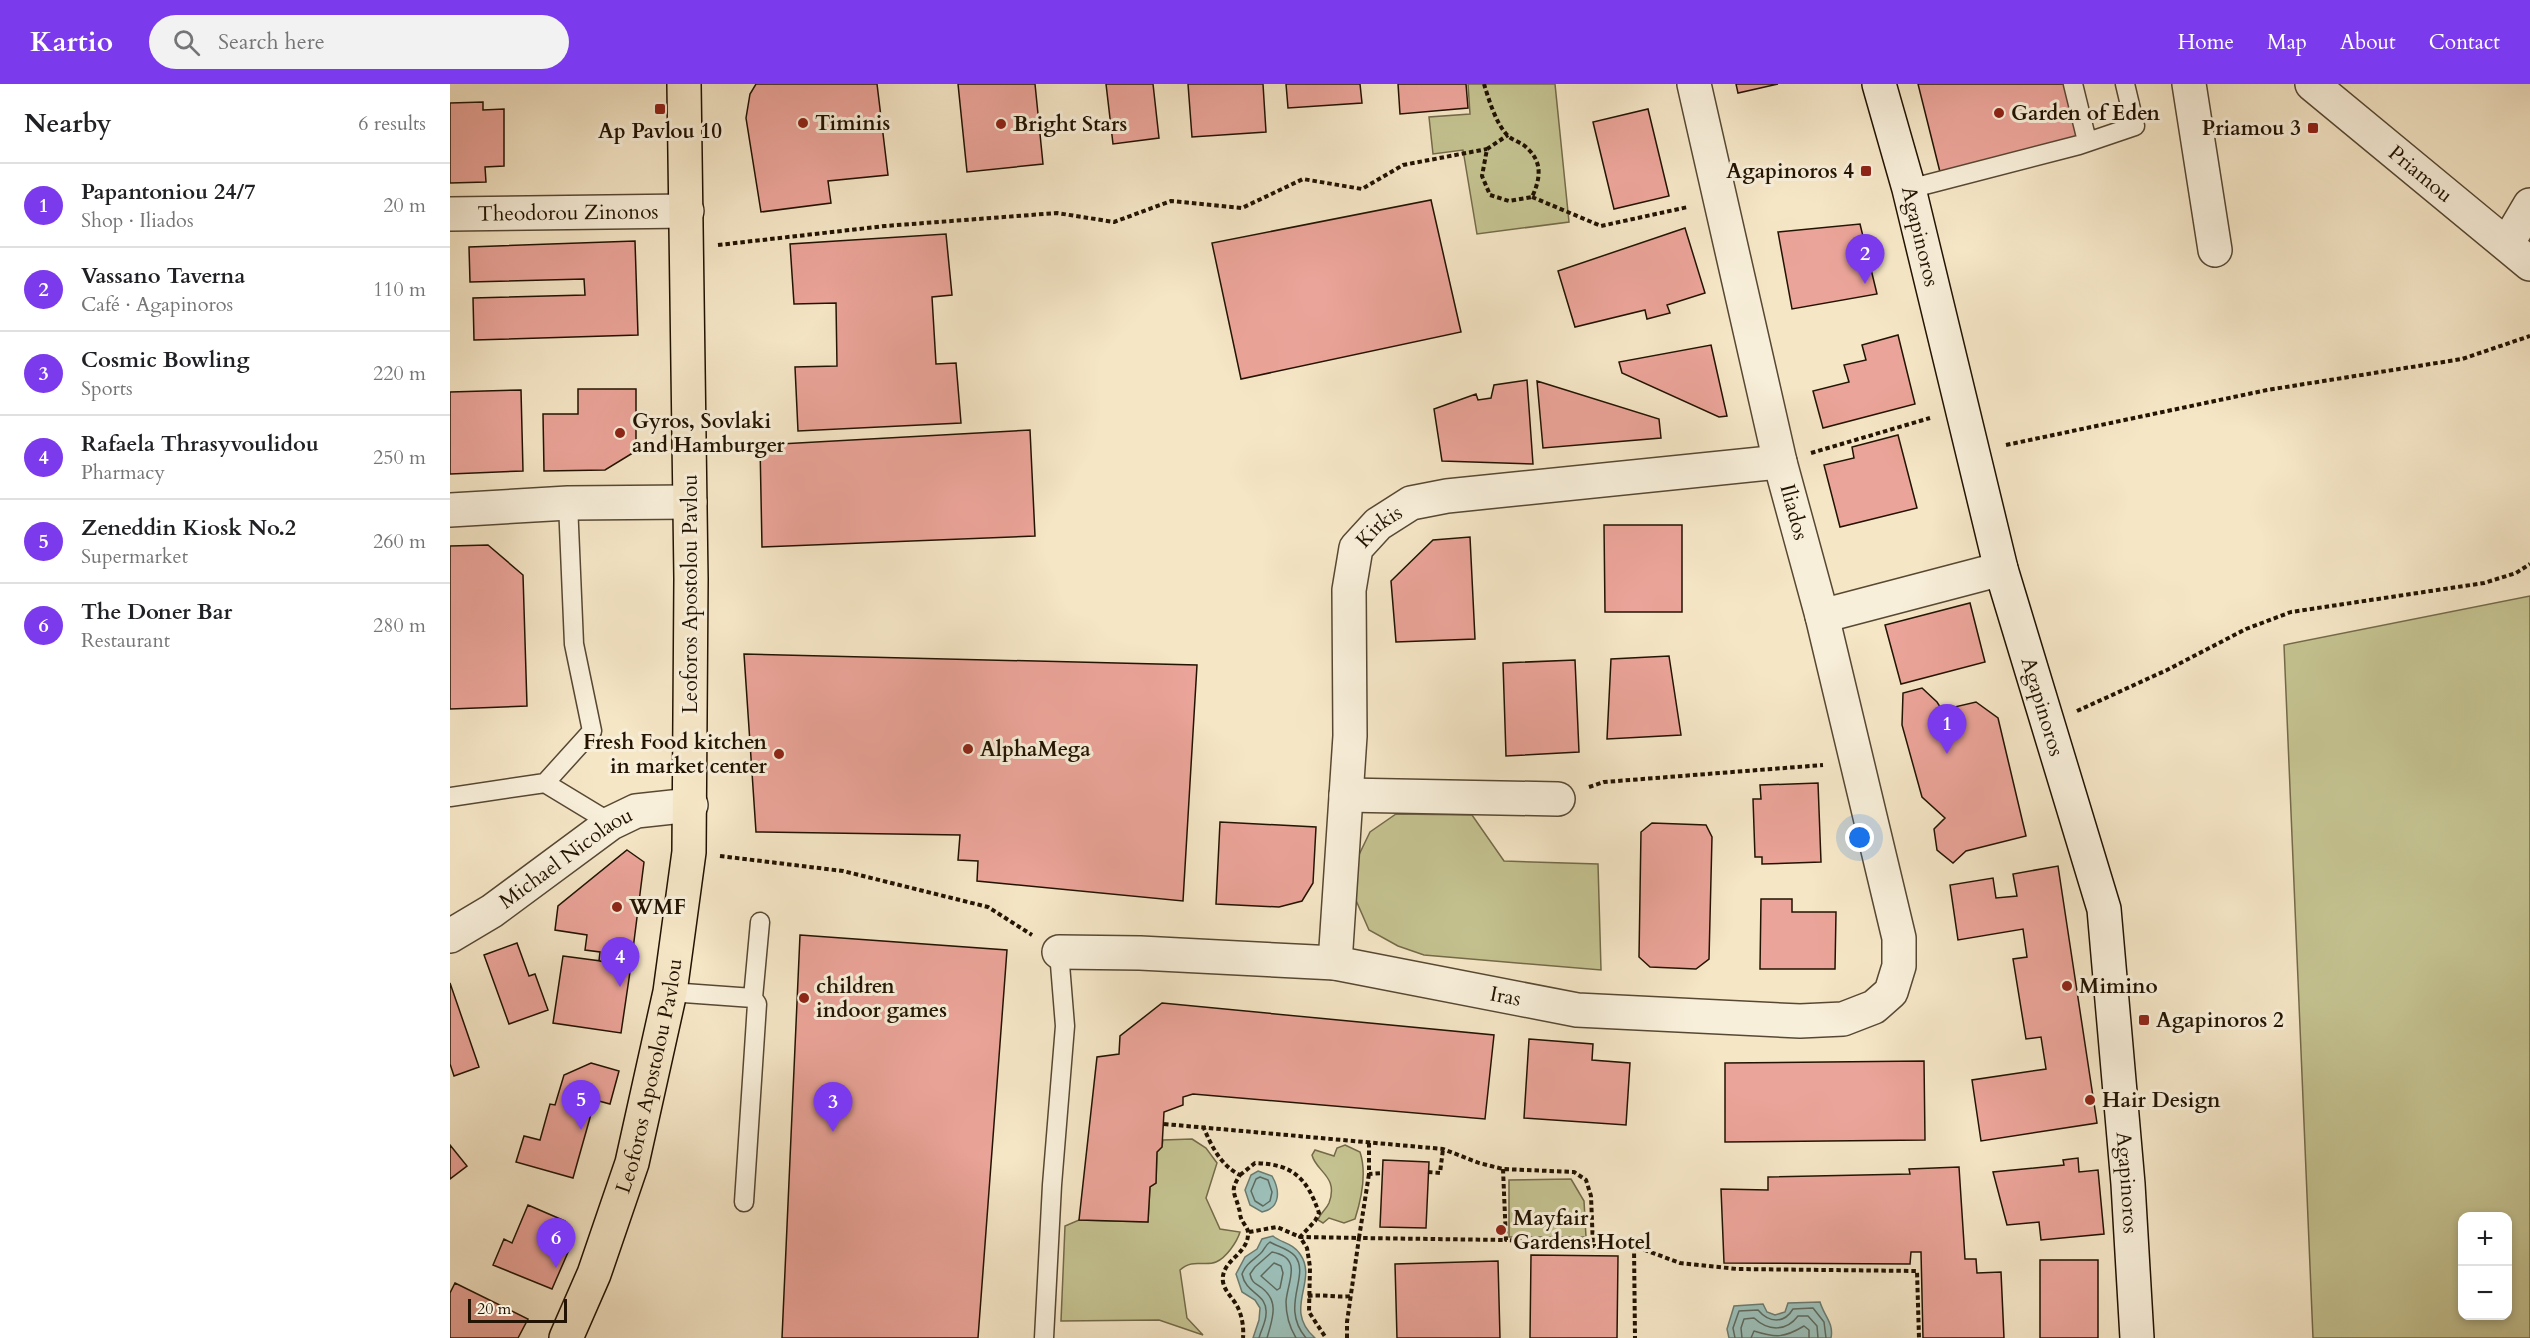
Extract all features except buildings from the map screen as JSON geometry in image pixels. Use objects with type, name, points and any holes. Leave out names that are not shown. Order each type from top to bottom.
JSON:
[{"type":"main road","name":"Leoforos Apostolou Pavlou","points":[[566,1338],[594,1274],[632,1163],[670,992],[690,852],[690,502],[684,84]]},
{"type":"street","name":"Iliados","points":[[1694,84],[1780,462],[1822,616],[1899,938]]},
{"type":"street","name":"Agapinoros","points":[[1879,84],[1909,189],[2001,569],[2046,725],[2104,909],[2128,1184],[2137,1338]]},
{"type":"street","points":[[2189,84],[2215,250]]},
{"type":"street","name":"Priamou","points":[[2312,84],[2518,254]]},
{"type":"street","points":[[2518,254],[2530,205]]},
{"type":"street","name":"Theodorou Zinonos","points":[[450,214],[687,211]]},
{"type":"street","name":"Kirkis","points":[[1335,963],[1350,736],[1349,590],[1356,548],[1378,524],[1411,503],[1447,495],[1780,462]]},
{"type":"street","points":[[450,510],[568,503],[690,502]]},
{"type":"street","points":[[1822,616],[2001,569]]},
{"type":"street","points":[[1346,795],[1558,799]]},
{"type":"street","name":"Michael Nicolaou","points":[[450,936],[492,911],[611,823],[636,811],[691,805]]},
{"type":"street","name":"Iras","points":[[1059,952],[1140,953],[1335,963],[1577,1010],[1800,1021],[1843,1018],[1874,1007],[1891,992],[1899,966],[1899,938]]},
{"type":"lane","points":[[2073,84],[2087,141]]},
{"type":"lane","points":[[1909,189],[2079,145],[2135,126],[2125,84]]},
{"type":"lane","points":[[545,783],[592,731],[574,644],[568,503]]},
{"type":"lane","points":[[450,796],[545,783],[611,823]]},
{"type":"lane","points":[[744,1202],[757,1004],[753,998],[760,922]]},
{"type":"lane","points":[[1044,1338],[1052,1185],[1065,1026],[1059,952]]},
{"type":"lane","points":[[670,992],[753,998]]},
{"type":"path","points":[[1484,84],[1491,105],[1508,135],[1528,148],[1539,163],[1539,183],[1532,197]]},
{"type":"path","points":[[687,248],[885,226],[1057,213],[1113,222],[1171,201],[1242,208],[1303,179],[1362,189],[1403,165],[1487,149],[1508,135]]},
{"type":"path","points":[[1487,149],[1482,176],[1490,195],[1509,201],[1532,197],[1601,226],[1721,200]]},
{"type":"path","points":[[1973,453],[2267,390],[2462,359],[2530,336]]},
{"type":"path","points":[[1780,462],[1963,409]]},
{"type":"path","points":[[2046,725],[2167,670],[2246,629],[2290,612],[2484,583],[2516,573],[2530,564]]},
{"type":"path","points":[[1558,799],[1604,782],[1857,762]]},
{"type":"path","points":[[690,852],[843,871],[988,907],[1059,952]]},
{"type":"path","points":[[1164,1124],[1443,1149],[1479,1164],[1503,1169],[1574,1172],[1586,1179],[1591,1196],[1593,1246]]},
{"type":"path","points":[[1203,1126],[1210,1143],[1223,1163],[1240,1175]]},
{"type":"path","points":[[1347,1338],[1369,1174],[1369,1143]]},
{"type":"path","points":[[1428,1172],[1440,1173],[1443,1149]]},
{"type":"path","points":[[1244,1338],[1238,1307],[1226,1291],[1223,1280],[1225,1267],[1240,1251],[1249,1232],[1232,1194],[1234,1183],[1255,1163],[1277,1164],[1293,1171],[1314,1198],[1319,1213],[1315,1221],[1300,1237]]},
{"type":"path","points":[[1503,1169],[1506,1240]]},
{"type":"path","points":[[1369,1174],[1383,1173]]},
{"type":"path","points":[[1249,1232],[1277,1227],[1300,1237],[1506,1240],[1593,1246],[1634,1246],[1680,1263],[1737,1269],[1917,1271],[1919,1338]]},
{"type":"path","points":[[1300,1237],[1307,1248],[1310,1267],[1309,1312],[1326,1338]]},
{"type":"path","points":[[1634,1246],[1635,1338]]},
{"type":"path","points":[[1308,1296],[1322,1294],[1335,1298],[1351,1296]]},
{"type":"shaded area","points":[[1468,84],[1555,84],[1569,222],[1477,234],[1463,150],[1433,154],[1429,117],[1470,114]]},
{"type":"shaded area","points":[[2530,596],[2530,1338],[2313,1338],[2284,645]]},
{"type":"shaded area","points":[[1396,814],[1472,815],[1504,861],[1598,864],[1601,970],[1424,955],[1398,946],[1369,930],[1355,898],[1356,861],[1370,832]]},
{"type":"shaded area","points":[[1192,1139],[1206,1148],[1217,1163],[1206,1198],[1220,1229],[1240,1232],[1231,1249],[1220,1260],[1212,1263],[1189,1264],[1180,1270],[1187,1318],[1203,1335],[1159,1320],[1061,1321],[1065,1226],[1079,1220],[1148,1222],[1150,1187],[1156,1183],[1157,1152],[1162,1147],[1163,1140]]},
{"type":"shaded area","points":[[1345,1145],[1360,1152],[1362,1160],[1363,1185],[1358,1211],[1355,1219],[1344,1223],[1329,1218],[1323,1223],[1318,1220],[1329,1203],[1331,1186],[1312,1155],[1315,1150],[1334,1156],[1337,1148]]},
{"type":"shaded area","points":[[1571,1179],[1584,1201],[1586,1237],[1509,1237],[1509,1180]]},
{"type":"water","points":[[1258,1171],[1272,1176],[1277,1192],[1276,1203],[1273,1207],[1262,1212],[1250,1205],[1245,1190],[1251,1175]]},
{"type":"water","points":[[1273,1236],[1297,1250],[1305,1264],[1301,1316],[1315,1338],[1253,1338],[1260,1308],[1255,1300],[1242,1292],[1236,1274],[1245,1257],[1257,1249],[1262,1239]]},
{"type":"water","points":[[1820,1302],[1830,1324],[1831,1338],[1729,1338],[1727,1329],[1734,1306],[1763,1304],[1767,1312],[1775,1315],[1785,1312],[1788,1303]]},
{"type":"place","name":"Ap Pavlou 10","points":[[660,109]]},
{"type":"place","name":"Garden of Eden","points":[[1999,113]]},
{"type":"place","name":"Timinis","points":[[803,123]]},
{"type":"place","name":"Bright Stars","points":[[1001,124]]},
{"type":"place","name":"Priamou 3","points":[[2313,128]]},
{"type":"place","name":"Agapinoros 4","points":[[1866,171]]},
{"type":"place","name":"Vassano Taverna","points":[[1865,284]]},
{"type":"place","name":"Gyros, Sovlaki and Hamburger","points":[[620,433]]},
{"type":"place","name":"AlphaMega","points":[[968,749]]},
{"type":"place","name":"Fresh Food kitchen in market center","points":[[779,754]]},
{"type":"place","name":"Papantoniou 24/7","points":[[1947,754]]},
{"type":"place","name":"WMF","points":[[617,907]]},
{"type":"place","name":"Mimino","points":[[2067,986]]},
{"type":"place","name":"Rafaela Thrasyvoulidou","points":[[620,987]]},
{"type":"place","name":"children indoor games","points":[[804,998]]},
{"type":"place","name":"Agapinoros 2","points":[[2144,1020]]},
{"type":"place","name":"Hair Design","points":[[2090,1100]]},
{"type":"place","name":"Zeneddin Kiosk No.2","points":[[581,1130]]},
{"type":"place","name":"Cosmic Bowling","points":[[833,1132]]},
{"type":"place","name":"Mayfair Gardens Hotel","points":[[1501,1230]]},
{"type":"place","name":"The Doner Bar","points":[[556,1268]]}]
